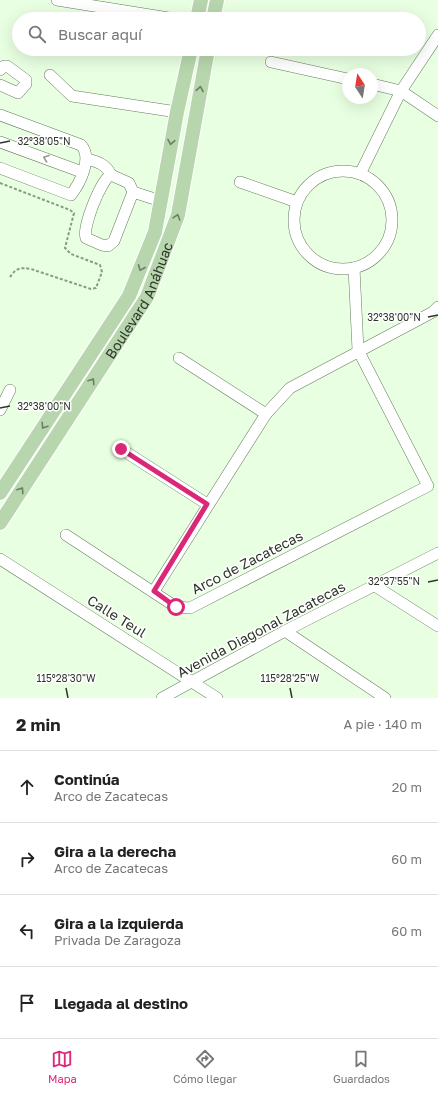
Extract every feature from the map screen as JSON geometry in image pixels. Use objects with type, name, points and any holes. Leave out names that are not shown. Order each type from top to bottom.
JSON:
[{"type":"main road","points":[[198,12],[201,0]]},
{"type":"main road","points":[[214,12],[217,0]]},
{"type":"main road","name":"Boulevard Anáhuac","points":[[0,493],[129,296],[155,232],[177,112],[189,56]]},
{"type":"main road","name":"Boulevard Anáhuac","points":[[0,523],[147,298],[178,215],[207,56]]},
{"type":"street","points":[[57,0],[132,12]]},
{"type":"street","points":[[426,53],[438,35]]},
{"type":"street","points":[[360,174],[401,91],[424,56]]},
{"type":"street","points":[[271,62],[342,78]]},
{"type":"street","points":[[0,70],[4,66],[8,66],[26,80],[26,84],[18,93],[0,85]]},
{"type":"street","points":[[50,76],[72,96],[177,112]]},
{"type":"street","points":[[378,85],[401,91],[438,116]]},
{"type":"street","points":[[0,115],[81,145],[86,150],[87,159],[78,185],[71,195],[0,168]]},
{"type":"street","points":[[0,142],[82,172]]},
{"type":"street","points":[[87,159],[102,164],[108,168],[111,175],[129,183],[133,192],[114,241],[108,246],[86,238],[85,229],[101,184],[111,175]]},
{"type":"street","points":[[345,171],[360,174],[374,181],[384,193],[391,207],[392,223],[389,238],[380,252],[368,262],[354,268],[338,269],[324,265],[311,257],[301,246],[295,232],[294,216],[297,202],[305,189],[316,179],[330,172],[345,171]]},
{"type":"street","points":[[240,182],[297,202]]},
{"type":"street","points":[[133,192],[161,202]]},
{"type":"street","points":[[354,268],[358,350]]},
{"type":"street","points":[[154,591],[207,504],[266,414],[290,388],[358,350],[433,312],[438,307]]},
{"type":"street","name":"Arco de Zacatecas","points":[[66,534],[176,607],[190,608],[428,486],[358,350]]},
{"type":"street","points":[[179,358],[266,414]]},
{"type":"street","points":[[0,410],[10,390]]},
{"type":"street","points":[[121,449],[207,504]]},
{"type":"street","name":"Avenida Diagonal Zacatecas","points":[[162,698],[285,631],[438,553]]},
{"type":"street","name":"Calle Teul","points":[[0,559],[217,698]]},
{"type":"street","points":[[375,586],[438,626]]},
{"type":"street","points":[[285,631],[385,698]]},
{"type":"path","points":[[0,183],[70,210],[74,213],[74,218],[65,248],[71,254],[100,265],[102,272],[96,288],[92,289],[31,269],[18,269],[10,277]]},
{"type":"route","points":[[121,449],[207,504],[154,591],[176,607]]}]
